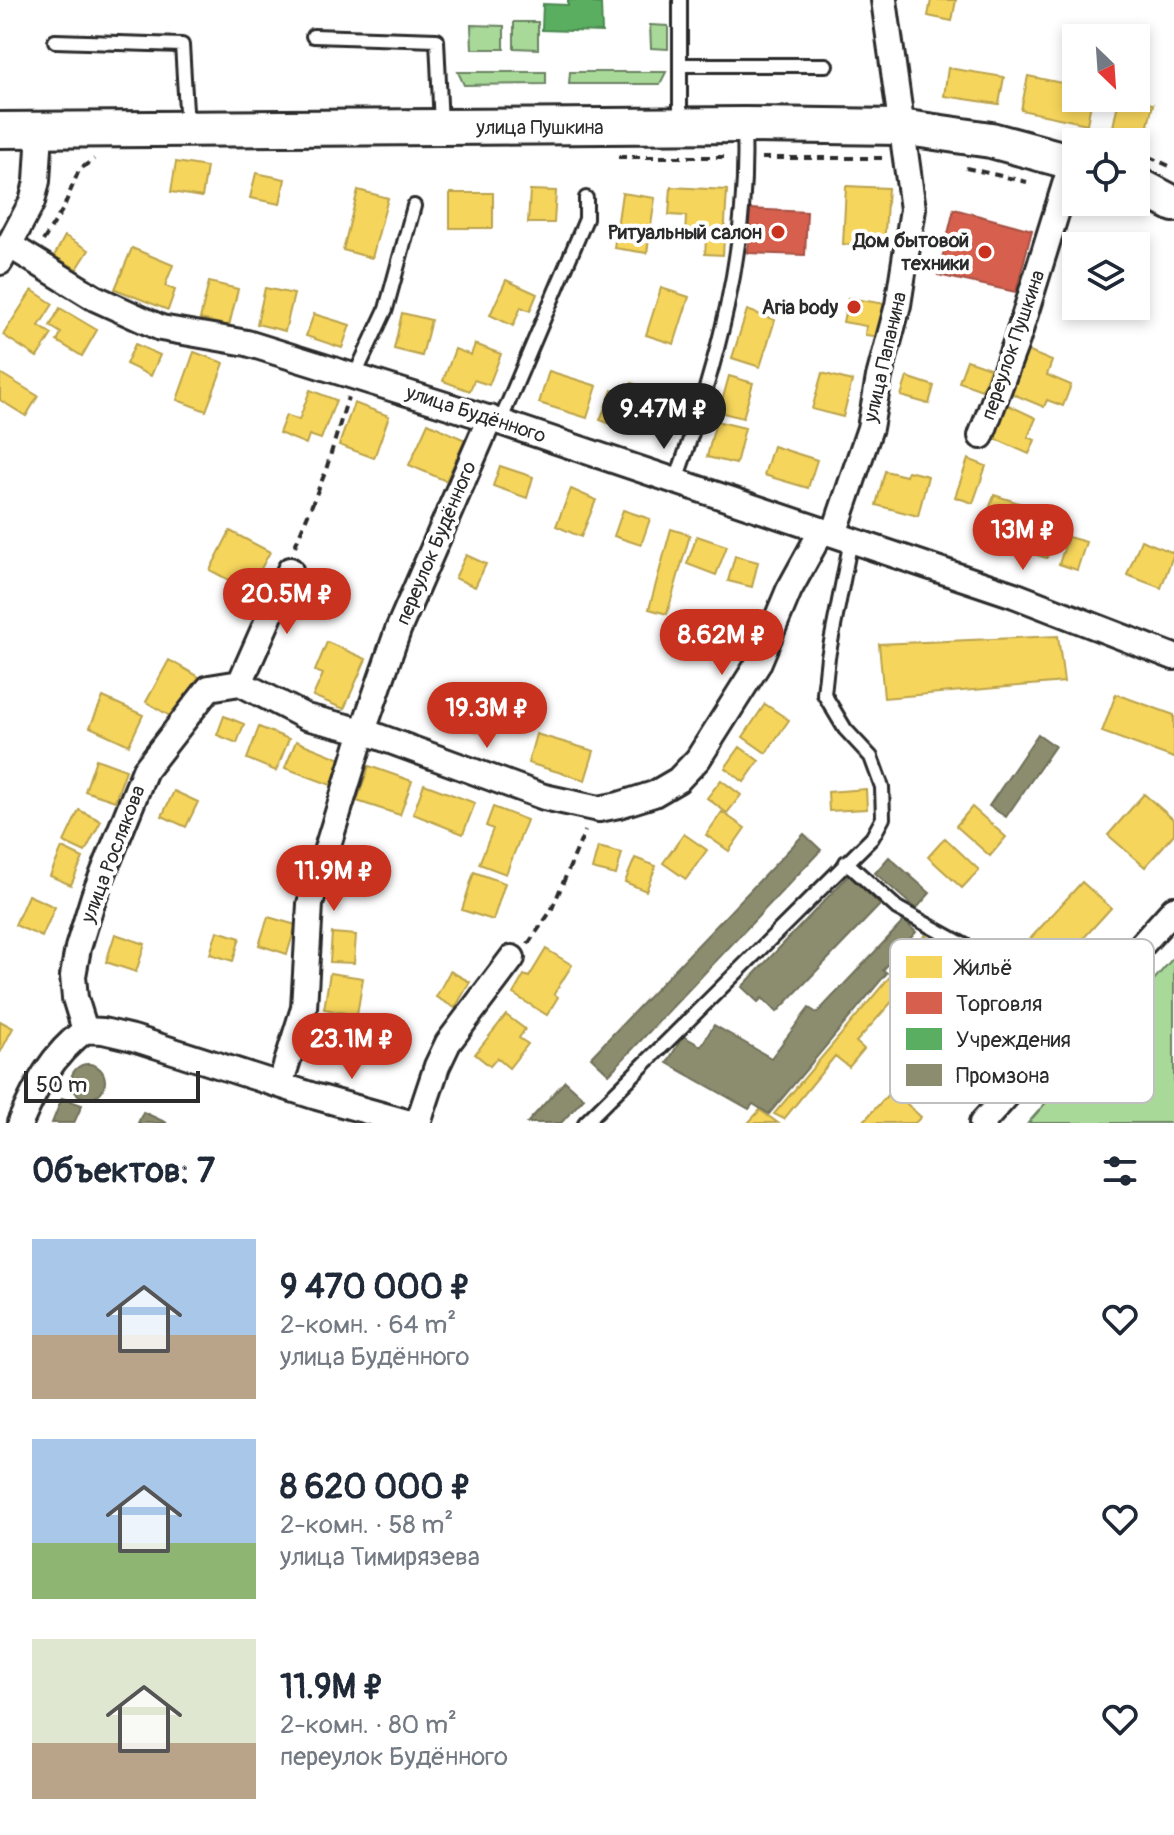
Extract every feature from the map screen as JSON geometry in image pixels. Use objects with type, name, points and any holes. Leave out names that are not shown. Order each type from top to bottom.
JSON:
[{"type":"street","name":"улица Папанина","points":[[599,809],[654,794],[678,780],[698,759],[758,664],[789,590],[836,535],[870,428],[879,377],[898,305],[913,209],[884,0]]},
{"type":"street","name":"улица Пушкина","points":[[0,130],[680,126],[745,142],[991,140],[1062,169]]},
{"type":"street","points":[[5,254],[35,192],[40,131]]},
{"type":"street","points":[[1150,191],[1174,204]]},
{"type":"street","name":"переулок Пушкина","points":[[981,436],[1017,340],[1062,197]]},
{"type":"street","name":"улица Будённого","points":[[5,254],[32,259],[95,298],[161,328],[247,343],[495,420],[1014,595],[1174,657]]},
{"type":"street","name":"переулок Будённого","points":[[280,1085],[304,1008],[310,904],[363,731],[398,630],[495,420]]},
{"type":"street","points":[[290,570],[240,683],[306,717],[363,731],[544,797],[599,809]]},
{"type":"street","name":"улица Рослякова","points":[[85,1030],[75,998],[73,976],[78,948],[94,896],[145,770],[209,688],[240,683]]},
{"type":"street","points":[[1147,939],[1174,909]]},
{"type":"street","points":[[418,1123],[448,1043],[512,958]]},
{"type":"street","points":[[20,1123],[53,1061],[63,1047],[85,1030],[133,1038],[410,1123]]},
{"type":"street","points":[[982,1123],[1000,1103]]},
{"type":"lane","points":[[680,0],[680,126]]},
{"type":"lane","points":[[313,36],[437,40],[441,128]]},
{"type":"lane","points":[[55,41],[182,45],[188,130]]},
{"type":"lane","points":[[681,65],[826,65]]},
{"type":"lane","points":[[676,480],[705,398],[731,295],[745,142]]},
{"type":"lane","points":[[495,420],[586,219],[586,198]]},
{"type":"lane","points":[[355,375],[386,309],[414,206]]},
{"type":"lane","points":[[585,1123],[872,838],[883,818],[882,787],[871,757],[845,729],[824,694],[836,535]]},
{"type":"lane","points":[[846,862],[897,908],[953,939]]},
{"type":"path","points":[[613,157],[745,142],[902,143]]},
{"type":"path","points":[[32,259],[63,209],[79,170],[89,161],[102,157]]},
{"type":"path","points":[[963,167],[1062,172]]},
{"type":"path","points":[[290,570],[295,547],[325,473],[355,375]]},
{"type":"path","points":[[512,958],[527,946],[551,911],[583,834],[599,809]]},
{"type":"green space","points":[[514,22],[538,22],[538,49],[514,48]]},
{"type":"green space","points":[[471,25],[504,26],[504,49],[472,49]]},
{"type":"green space","points":[[650,25],[668,26],[668,49],[651,48]]},
{"type":"green space","points":[[458,72],[546,72],[546,84],[464,85]]},
{"type":"green space","points":[[570,72],[666,72],[660,84],[569,84]]},
{"type":"green space","points":[[1174,957],[1174,1123],[1028,1123],[1046,1103],[1154,1103],[1154,980]]},
{"type":"building: Жильё","points":[[931,0],[956,0],[952,21],[928,16]]},
{"type":"building: Жильё","points":[[948,68],[1004,77],[999,104],[944,96]]},
{"type":"building: Жильё","points":[[1028,76],[1062,83],[1062,112],[1089,112],[1087,124],[1021,110]]},
{"type":"building: Жильё","points":[[1150,103],[1153,104],[1147,128],[1113,127],[1116,112],[1150,112]]},
{"type":"building: Жильё","points":[[176,162],[207,167],[202,197],[171,192]]},
{"type":"building: Жильё","points":[[256,173],[285,179],[280,204],[250,198]]},
{"type":"building: Жильё","points":[[846,186],[888,188],[884,246],[843,244]]},
{"type":"building: Жильё","points":[[671,187],[727,190],[723,255],[705,254],[707,226],[700,226],[699,238],[685,237],[686,216],[669,215]]},
{"type":"building: Жильё","points":[[358,190],[388,198],[372,258],[343,250]]},
{"type":"building: Жильё","points":[[530,190],[556,191],[554,223],[528,223]]},
{"type":"building: Жильё","points":[[450,193],[493,193],[493,228],[450,228]]},
{"type":"building: Жильё","points":[[622,193],[655,198],[647,253],[614,248]]},
{"type":"building: Жильё","points":[[65,236],[89,250],[77,269],[54,256]]},
{"type":"building: Жильё","points":[[132,248],[173,265],[165,286],[175,290],[168,310],[115,289]]},
{"type":"building: Жильё","points":[[506,280],[537,294],[530,311],[521,307],[513,326],[490,315]]},
{"type":"building: Жильё","points":[[209,282],[238,289],[229,326],[200,319]]},
{"type":"building: Жильё","points":[[265,288],[294,294],[285,331],[257,324]]},
{"type":"building: Жильё","points":[[661,288],[689,297],[674,344],[646,335]]},
{"type":"building: Жильё","points":[[32,290],[53,304],[39,326],[52,334],[37,357],[3,335]]},
{"type":"building: Жильё","points":[[848,298],[886,304],[881,337],[865,335],[866,326],[843,322]]},
{"type":"building: Жильё","points":[[60,308],[97,330],[82,356],[57,341],[61,333],[50,326]]},
{"type":"building: Жильё","points":[[747,310],[775,320],[760,367],[732,358]]},
{"type":"building: Жильё","points":[[402,313],[431,320],[422,356],[394,349]]},
{"type":"building: Жильё","points":[[314,314],[350,325],[342,348],[306,336]]},
{"type":"building: Жильё","points":[[135,344],[160,355],[151,376],[126,364]]},
{"type":"building: Жильё","points":[[475,344],[501,354],[489,385],[474,380],[470,391],[443,381],[455,349],[471,355]]},
{"type":"building: Жильё","points":[[1025,350],[1052,361],[1047,375],[1071,385],[1063,406],[1047,400],[1044,407],[1008,392]]},
{"type":"building: Жильё","points":[[194,352],[224,363],[206,411],[177,400]]},
{"type":"building: Жильё","points":[[967,360],[990,368],[982,390],[959,382]]},
{"type":"building: Жильё","points":[[549,371],[597,386],[587,418],[539,403]]},
{"type":"building: Жильё","points":[[0,373],[38,396],[26,416],[0,400]]},
{"type":"building: Жильё","points":[[822,373],[852,381],[843,417],[812,409]]},
{"type":"building: Жильё","points":[[729,376],[753,383],[743,418],[719,412]]},
{"type":"building: Жильё","points":[[907,377],[934,386],[929,404],[901,396]]},
{"type":"building: Жильё","points":[[632,383],[650,390],[634,433],[600,420],[612,390],[628,396]]},
{"type":"building: Жильё","points":[[310,390],[336,400],[321,439],[309,435],[306,444],[279,433],[286,415],[299,420]]},
{"type":"building: Жильё","points":[[354,403],[389,416],[374,458],[339,445]]},
{"type":"building: Жильё","points":[[1006,404],[1036,418],[1028,437],[1035,440],[1029,454],[991,437]]},
{"type":"building: Жильё","points":[[716,421],[745,428],[736,464],[707,457]]},
{"type":"building: Жильё","points":[[428,423],[465,440],[446,481],[409,465]]},
{"type":"building: Жильё","points":[[773,446],[817,460],[808,488],[764,475]]},
{"type":"building: Жильё","points":[[968,459],[986,466],[973,503],[955,497]]},
{"type":"building: Жильё","points":[[500,466],[533,477],[527,498],[493,486]]},
{"type":"building: Жильё","points":[[885,471],[906,476],[908,471],[928,476],[918,516],[876,505]]},
{"type":"building: Жильё","points":[[571,489],[596,500],[581,537],[556,526]]},
{"type":"building: Жильё","points":[[994,495],[1022,504],[1009,545],[980,536]]},
{"type":"building: Жильё","points":[[623,510],[650,519],[641,545],[614,536]]},
{"type":"building: Жильё","points":[[1036,523],[1056,530],[1047,558],[1027,552]]},
{"type":"building: Жильё","points":[[671,529],[690,535],[667,614],[649,609]]},
{"type":"building: Жильё","points":[[230,531],[270,552],[249,591],[210,570]]},
{"type":"building: Жильё","points":[[697,536],[727,546],[716,575],[687,564]]},
{"type":"building: Жильё","points":[[1068,537],[1086,542],[1077,570],[1059,564]]},
{"type":"building: Жильё","points":[[1141,540],[1174,553],[1161,588],[1127,575]]},
{"type":"building: Жильё","points":[[466,555],[486,564],[475,587],[455,578]]},
{"type":"building: Жильё","points":[[735,556],[758,562],[752,587],[728,581]]},
{"type":"building: Жильё","points":[[737,620],[758,625],[753,647],[732,642]]},
{"type":"building: Жильё","points":[[1058,636],[1064,682],[884,698],[879,644]]},
{"type":"building: Жильё","points":[[327,642],[366,659],[344,709],[313,696],[323,674],[315,671]]},
{"type":"building: Жильё","points":[[169,660],[199,677],[175,719],[146,702]]},
{"type":"building: Жильё","points":[[1116,694],[1174,715],[1174,758],[1102,732]]},
{"type":"building: Жильё","points":[[103,697],[143,715],[129,745],[90,727]]},
{"type":"building: Жильё","points":[[459,699],[486,707],[479,732],[452,724]]},
{"type":"building: Жильё","points":[[765,704],[789,720],[766,753],[743,737]]},
{"type":"building: Жильё","points":[[224,716],[244,724],[237,743],[217,735]]},
{"type":"building: Жильё","points":[[259,727],[289,739],[276,771],[247,759]]},
{"type":"building: Жильё","points":[[536,734],[594,751],[585,780],[528,763]]},
{"type":"building: Жильё","points":[[296,741],[341,759],[331,785],[285,768]]},
{"type":"building: Жильё","points":[[740,747],[759,761],[744,782],[725,768]]},
{"type":"building: Жильё","points":[[96,759],[126,770],[115,801],[85,791]]},
{"type":"building: Жильё","points":[[369,766],[412,781],[400,815],[357,801]]},
{"type":"building: Жильё","points":[[721,780],[741,795],[727,813],[707,798]]},
{"type":"building: Жильё","points":[[424,784],[475,803],[463,834],[413,814]]},
{"type":"building: Жильё","points":[[866,789],[867,809],[829,811],[828,792]]},
{"type":"building: Жильё","points":[[174,791],[198,802],[186,827],[162,816]]},
{"type":"building: Жильё","points":[[1144,794],[1174,820],[1174,834],[1145,867],[1108,835]]},
{"type":"building: Жильё","points":[[493,807],[527,820],[506,874],[479,864],[493,829],[486,826]]},
{"type":"building: Жильё","points":[[972,807],[1006,837],[990,856],[956,826]]},
{"type":"building: Жильё","points":[[79,810],[101,821],[85,852],[64,842]]},
{"type":"building: Жильё","points":[[722,812],[745,828],[729,851],[706,835]]},
{"type":"building: Жильё","points":[[684,834],[707,850],[686,879],[663,863]]},
{"type":"building: Жильё","points":[[945,838],[979,870],[962,888],[928,857]]},
{"type":"building: Жильё","points":[[598,847],[622,853],[616,875],[592,869]]},
{"type":"building: Жильё","points":[[62,848],[83,858],[71,885],[50,876]]},
{"type":"building: Жильё","points":[[635,858],[656,866],[646,891],[625,882]]},
{"type":"building: Жильё","points":[[474,872],[505,883],[493,920],[462,910]]},
{"type":"building: Жильё","points":[[1082,882],[1111,908],[1083,939],[1030,939]]},
{"type":"building: Жильё","points":[[28,895],[55,907],[42,937],[15,925]]},
{"type":"building: Жильё","points":[[268,917],[296,925],[287,954],[259,945]]},
{"type":"building: Жильё","points":[[217,931],[240,938],[233,961],[210,954]]},
{"type":"building: Жильё","points":[[332,933],[356,935],[354,963],[330,962]]},
{"type":"building: Жильё","points":[[115,934],[145,944],[136,972],[106,962]]},
{"type":"building: Жильё","points":[[546,949],[572,965],[554,994],[558,997],[547,1015],[513,994],[524,975],[529,977]]},
{"type":"building: Жильё","points":[[450,971],[470,982],[455,1008],[436,997]]},
{"type":"building: Жильё","points":[[330,973],[363,978],[357,1015],[324,1009]]},
{"type":"building: Жильё","points":[[890,976],[890,1004],[856,1042],[864,1049],[849,1067],[835,1056],[784,1119],[774,1114]]},
{"type":"building: Жильё","points":[[506,1015],[525,1029],[519,1038],[528,1044],[509,1068],[497,1058],[490,1066],[475,1054]]},
{"type":"building: Жильё","points":[[0,1021],[13,1028],[0,1053]]},
{"type":"building: Жильё","points":[[890,1092],[890,1103],[906,1103],[921,1117],[915,1123],[862,1123]]},
{"type":"building: Жильё","points":[[760,1110],[778,1123],[748,1123]]},
{"type":"building: Торговля","name":"Ритуальный салон","points":[[750,209],[807,212],[805,255],[748,253]]},
{"type":"building: Торговля","name":"Дом бытовой техники","points":[[954,209],[1032,230],[1016,292],[938,275]]},
{"type":"building: Учреждения","points":[[568,0],[593,0],[593,3],[601,4],[602,32],[542,30],[543,4],[568,5]]},
{"type":"building: Промзона","points":[[1038,734],[1055,746],[1006,817],[989,806]]},
{"type":"building: Промзона","points":[[804,834],[821,850],[609,1074],[591,1057]]},
{"type":"building: Промзона","points":[[889,857],[930,893],[916,909],[875,873]]},
{"type":"building: Промзона","points":[[849,875],[880,905],[777,1012],[762,998],[758,1002],[742,987]]},
{"type":"building: Промзона","points":[[904,921],[916,932],[910,939],[890,939],[890,962],[883,970],[887,973],[769,1114],[753,1104],[749,1109],[667,1063],[683,1036],[701,1046],[714,1025],[771,1058],[809,1008],[817,1013]]},
{"type":"building: Промзона","points":[[88,1064],[100,1069],[105,1081],[100,1093],[88,1098],[76,1093],[71,1081],[76,1069]]},
{"type":"building: Промзона","points":[[565,1081],[584,1098],[561,1123],[527,1123]]},
{"type":"building: Промзона","points":[[62,1098],[82,1105],[74,1123],[52,1123]]},
{"type":"building: Промзона","points":[[143,1112],[167,1123],[138,1123]]},
{"type":"place","name":"Ритуальный салон","points":[[778,232]]},
{"type":"place","name":"Дом бытовой техники","points":[[985,252]]},
{"type":"place","name":"Aria body","points":[[854,307]]}]
